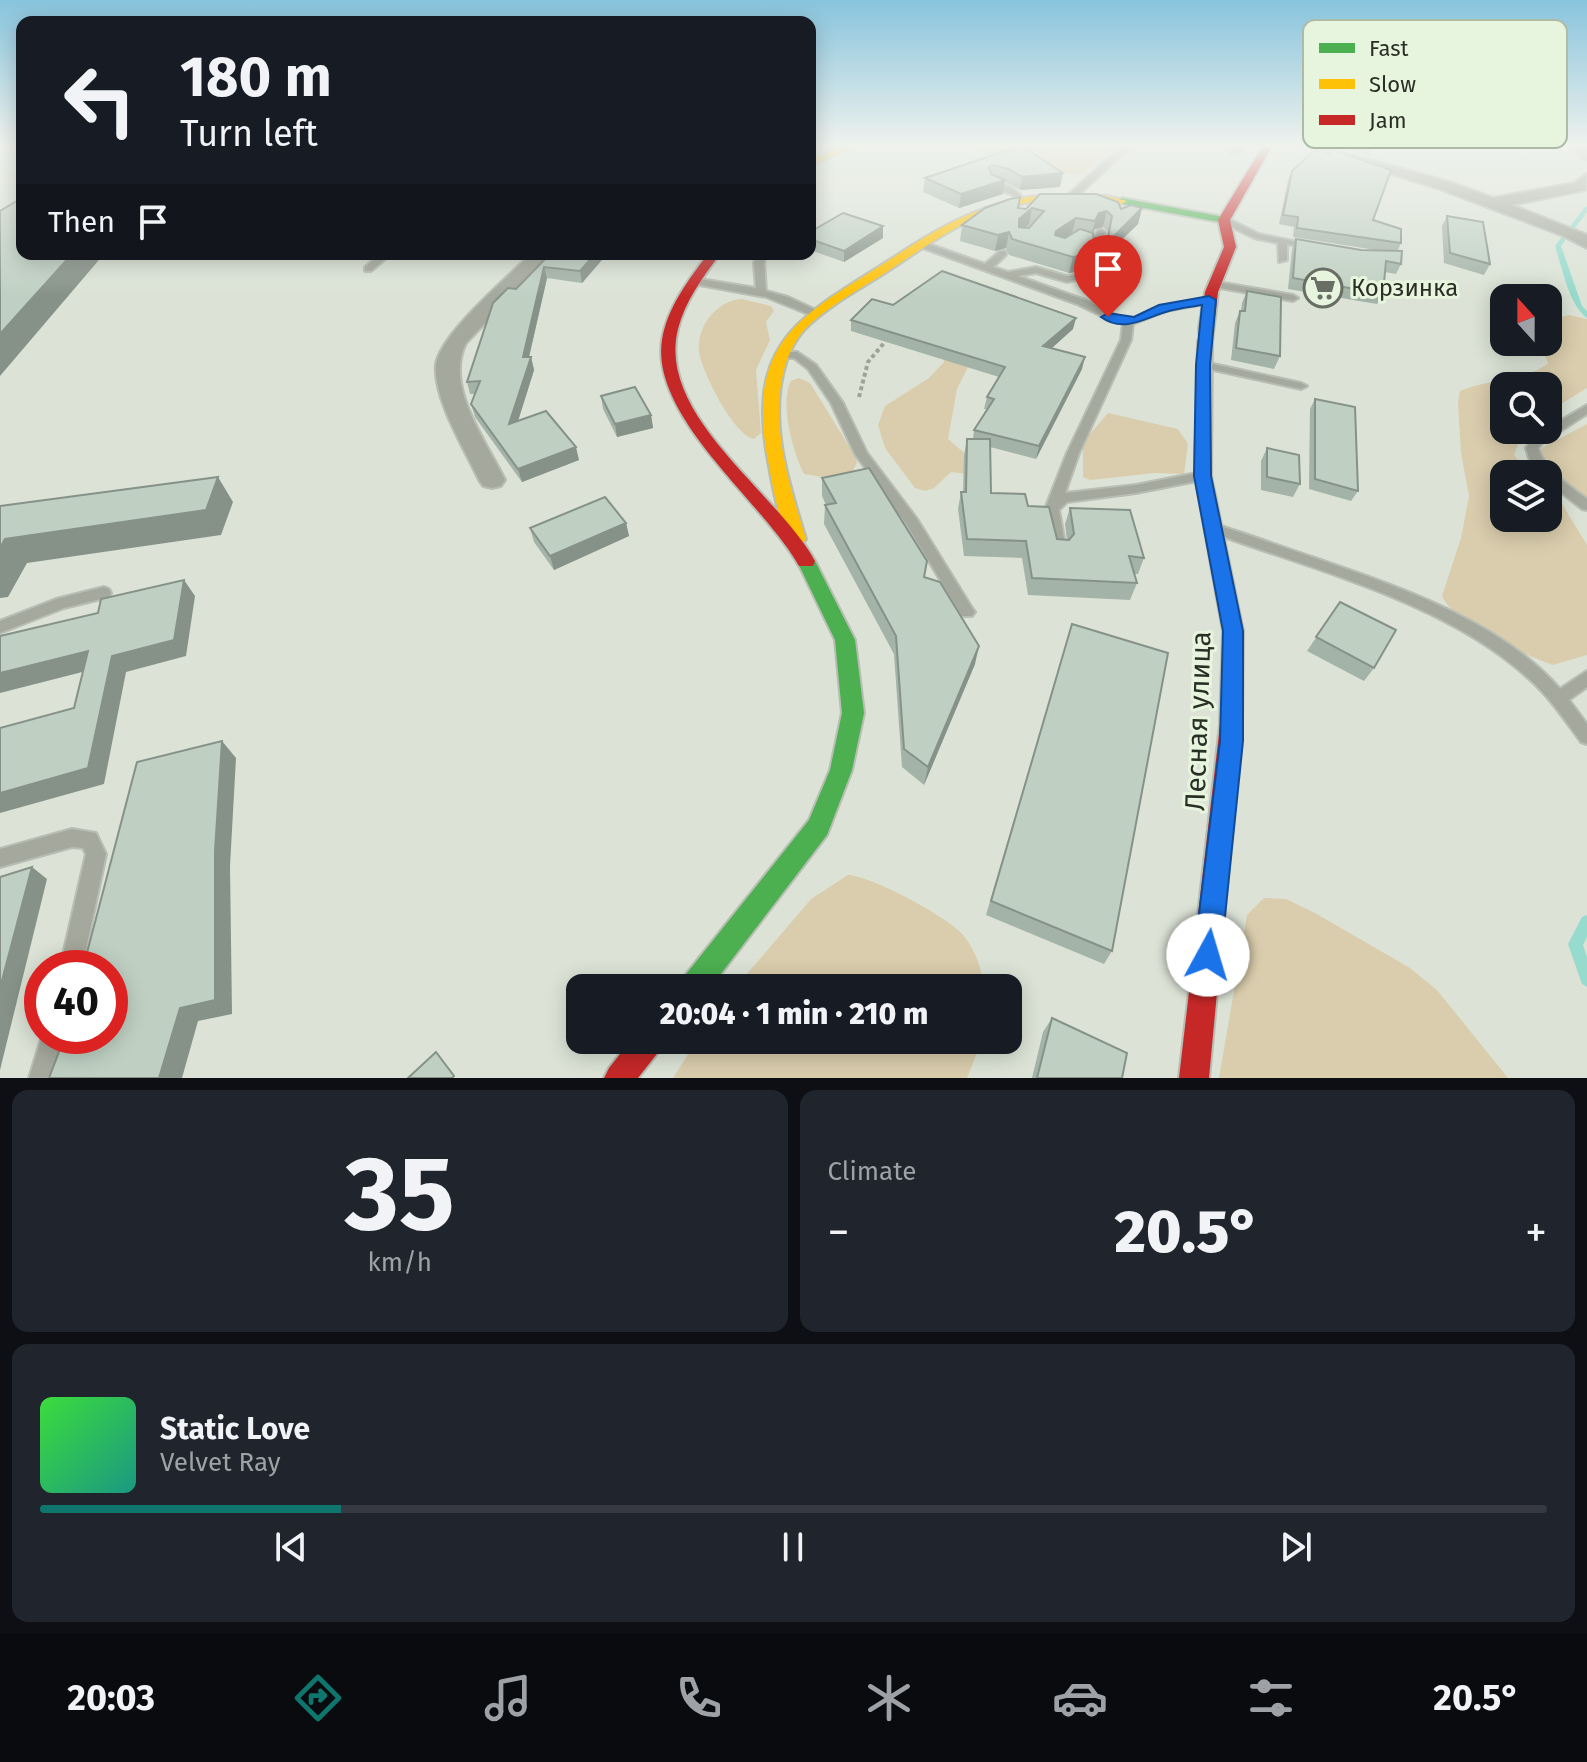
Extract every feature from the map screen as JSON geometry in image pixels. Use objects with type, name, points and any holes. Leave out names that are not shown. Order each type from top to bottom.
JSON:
[{"type":"street","points":[[704,974],[818,827],[841,770],[853,713],[845,640],[801,551],[786,499],[775,437],[772,388],[781,355],[812,312],[974,213],[1071,197],[1224,220],[1238,196]]},
{"type":"street","points":[[1470,196],[1567,231],[1587,243]]},
{"type":"street","points":[[1492,204],[1531,196]]},
{"type":"street","name":"Лесная улица","points":[[1194,1078],[1231,741],[1233,631],[1203,476],[1203,365],[1211,292],[1230,247],[1224,220]]},
{"type":"street","points":[[492,480],[455,398],[447,370],[450,353],[457,340],[536,260]]},
{"type":"street","points":[[710,260],[694,281],[673,326],[668,352],[673,379],[694,422],[801,551]]},
{"type":"street","points":[[619,1078],[639,1054]]},
{"type":"lane","points":[[1019,196],[1028,206]]},
{"type":"lane","points":[[1109,201],[1124,214]]},
{"type":"lane","points":[[1224,220],[1257,236],[1328,249]]},
{"type":"lane","points":[[1097,256],[1101,232]]},
{"type":"lane","points":[[1083,240],[1098,244]]},
{"type":"lane","points":[[1282,260],[1283,241]]},
{"type":"lane","points":[[923,245],[1081,302],[1108,317],[1128,321],[1142,319],[1163,308],[1211,292],[1293,298]]},
{"type":"lane","points":[[986,268],[1003,253]]},
{"type":"lane","points":[[368,269],[379,260]]},
{"type":"lane","points":[[760,260],[761,294]]},
{"type":"lane","points":[[1008,275],[1039,267],[1067,279],[1079,276]]},
{"type":"lane","points":[[694,281],[761,294],[801,305],[812,312]]},
{"type":"lane","points":[[1059,550],[1052,509],[1079,441],[1126,340],[1128,321]]},
{"type":"lane","points":[[781,355],[797,355],[809,361],[844,416],[861,454],[912,522],[967,612]]},
{"type":"lane","points":[[1203,365],[1301,386]]},
{"type":"lane","points":[[1537,460],[1532,448],[1539,439],[1587,409]]},
{"type":"lane","points":[[1055,503],[1082,494],[1136,489],[1203,476]]},
{"type":"lane","points":[[1562,485],[1587,506]]},
{"type":"lane","points":[[1213,528],[1441,614],[1529,668],[1587,737]]},
{"type":"lane","points":[[0,627],[61,603],[104,593]]},
{"type":"lane","points":[[1557,700],[1587,678]]},
{"type":"lane","points":[[0,858],[72,838],[89,839],[96,854],[75,950]]},
{"type":"lane","points":[[40,1078],[47,1054]]},
{"type":"path","points":[[844,416],[861,395],[870,357],[884,343]]},
{"type":"shaded area","points":[[742,299],[771,306],[774,311],[766,322],[770,340],[756,370],[761,433],[754,439],[737,427],[729,415],[712,388],[699,352],[701,333],[710,316],[724,304]]},
{"type":"shaded area","points":[[1562,317],[1587,319],[1587,388],[1562,403],[1562,372],[1532,372],[1548,363],[1545,356],[1562,356]]},
{"type":"shaded area","points":[[944,357],[969,365],[957,389],[948,439],[975,462],[974,475],[951,472],[934,488],[925,491],[915,488],[885,448],[878,425],[885,406],[929,378],[944,362]]},
{"type":"shaded area","points":[[799,378],[810,383],[855,456],[857,463],[853,471],[823,477],[804,474],[792,441],[786,401],[791,381]]},
{"type":"shaded area","points":[[1490,382],[1490,444],[1518,444],[1514,455],[1518,460],[1490,460],[1490,532],[1562,532],[1562,504],[1587,545],[1587,655],[1553,665],[1475,628],[1461,618],[1442,596],[1461,538],[1469,496],[1461,453],[1460,391]]},
{"type":"shaded area","points":[[1108,413],[1178,429],[1188,444],[1184,474],[1155,473],[1090,480],[1083,477],[1083,442]]},
{"type":"shaded area","points":[[1587,424],[1587,506],[1562,482],[1562,460],[1539,459],[1542,448],[1550,444],[1562,444],[1562,437]]},
{"type":"shaded area","points":[[848,875],[873,882],[927,909],[956,928],[975,954],[982,974],[747,974],[811,899]]},
{"type":"shaded area","points":[[1264,898],[1286,899],[1410,968],[1437,990],[1508,1078],[1219,1078],[1247,915]]},
{"type":"shaded area","points":[[688,1054],[977,1054],[967,1078],[673,1078]]},
{"type":"building","points":[[1038,196],[1102,196],[1118,202],[1121,209],[1131,205],[1142,208],[1107,243],[1112,216],[1107,211],[1099,213],[1095,221],[1076,218],[1056,231],[1055,235],[1065,238],[1080,229],[1093,233],[1094,242],[1105,245],[1089,260],[1086,255],[1073,257],[1012,239],[1009,232],[998,235],[962,225],[985,208],[1020,197],[1018,208],[1026,209]],"holes":[[[1032,208],[1044,211],[1029,228],[1019,227],[1019,219]]]},
{"type":"building","points":[[1287,196],[1382,196],[1373,220],[1401,229],[1401,243],[1297,228],[1298,217],[1283,215]]},
{"type":"building","points":[[16,202],[16,260],[67,260],[0,334],[0,211]]},
{"type":"building","points":[[843,213],[883,226],[844,251],[816,241],[816,229]]},
{"type":"building","points":[[1447,216],[1483,222],[1490,264],[1450,253]]},
{"type":"building","points":[[1296,239],[1361,250],[1402,251],[1401,264],[1386,261],[1383,294],[1293,278]]},
{"type":"building","points":[[544,260],[590,260],[580,271],[544,267],[523,357],[531,357],[509,424],[546,411],[576,447],[518,469],[471,404],[480,381],[467,382],[493,303],[508,288],[516,289]]},
{"type":"building","points":[[942,271],[1076,318],[1043,346],[1085,357],[1039,446],[974,430],[994,399],[987,397],[1005,367],[851,320],[872,299],[893,305]]},
{"type":"building","points":[[1247,291],[1281,297],[1280,356],[1236,348],[1240,311],[1245,311]]},
{"type":"building","points":[[635,387],[651,415],[615,424],[601,396]]},
{"type":"building","points":[[1315,399],[1355,407],[1358,491],[1315,479]]},
{"type":"building","points":[[967,439],[990,439],[991,493],[1025,494],[1028,506],[1049,507],[1057,539],[1069,540],[1074,534],[1070,508],[1130,510],[1144,558],[1129,556],[1137,583],[1032,578],[1026,541],[967,539],[961,492],[966,492]]},
{"type":"building","points":[[1267,448],[1299,455],[1300,484],[1267,477]]},
{"type":"building","points":[[869,468],[927,561],[924,577],[940,582],[979,646],[928,767],[904,749],[896,636],[825,505],[836,503],[822,478]]},
{"type":"building","points":[[218,477],[206,510],[5,539],[0,548],[0,506]]},
{"type":"building","points":[[605,497],[626,523],[550,556],[530,528]]},
{"type":"building","points":[[184,580],[174,640],[112,656],[88,768],[0,793],[0,728],[74,708],[88,651],[0,673],[0,636],[98,613],[101,599]]},
{"type":"building","points":[[1340,602],[1396,630],[1374,668],[1316,637]]},
{"type":"building","points":[[1072,624],[1168,653],[1112,951],[991,901]]},
{"type":"building","points":[[222,741],[215,851],[215,1000],[180,1008],[159,1078],[49,1078],[58,1054],[128,1054],[128,950],[88,950],[137,762]]},
{"type":"building","points":[[32,867],[0,988],[0,877]]},
{"type":"building","points":[[1052,1018],[1127,1053],[1122,1078],[1037,1078]]},
{"type":"building","points":[[436,1052],[454,1076],[452,1078],[408,1078]]},
{"type":"waterway","points":[[1587,208],[1558,246],[1579,306],[1587,316]]},
{"type":"waterway","points":[[1587,922],[1575,944],[1587,979]]},
{"type":"traffic: fast","points":[[1122,201],[1224,220]]},
{"type":"traffic: fast","points":[[704,974],[818,827],[841,770],[853,713],[845,640],[806,561]]},
{"type":"traffic: slow","points":[[797,539],[775,453],[771,408],[780,359],[799,328],[842,294],[940,232],[985,210],[1046,198],[1122,201]]},
{"type":"traffic: slow","points":[[1205,341],[1203,476],[1233,631],[1231,725]]},
{"type":"traffic: jam","points":[[1205,341],[1212,292],[1230,247],[1224,220],[1238,196]]},
{"type":"traffic: jam","points":[[710,260],[683,300],[672,327],[668,353],[671,374],[680,396],[706,438],[789,535],[806,561]]},
{"type":"traffic: jam","points":[[1194,1078],[1231,725]]},
{"type":"traffic: jam","points":[[619,1078],[639,1054]]},
{"type":"place","name":"Корзинка","points":[[1323,288]]},
{"type":"route","points":[[1108,317],[1135,321],[1163,308],[1209,300],[1203,365],[1203,476],[1233,631],[1231,741],[1208,955]]}]
